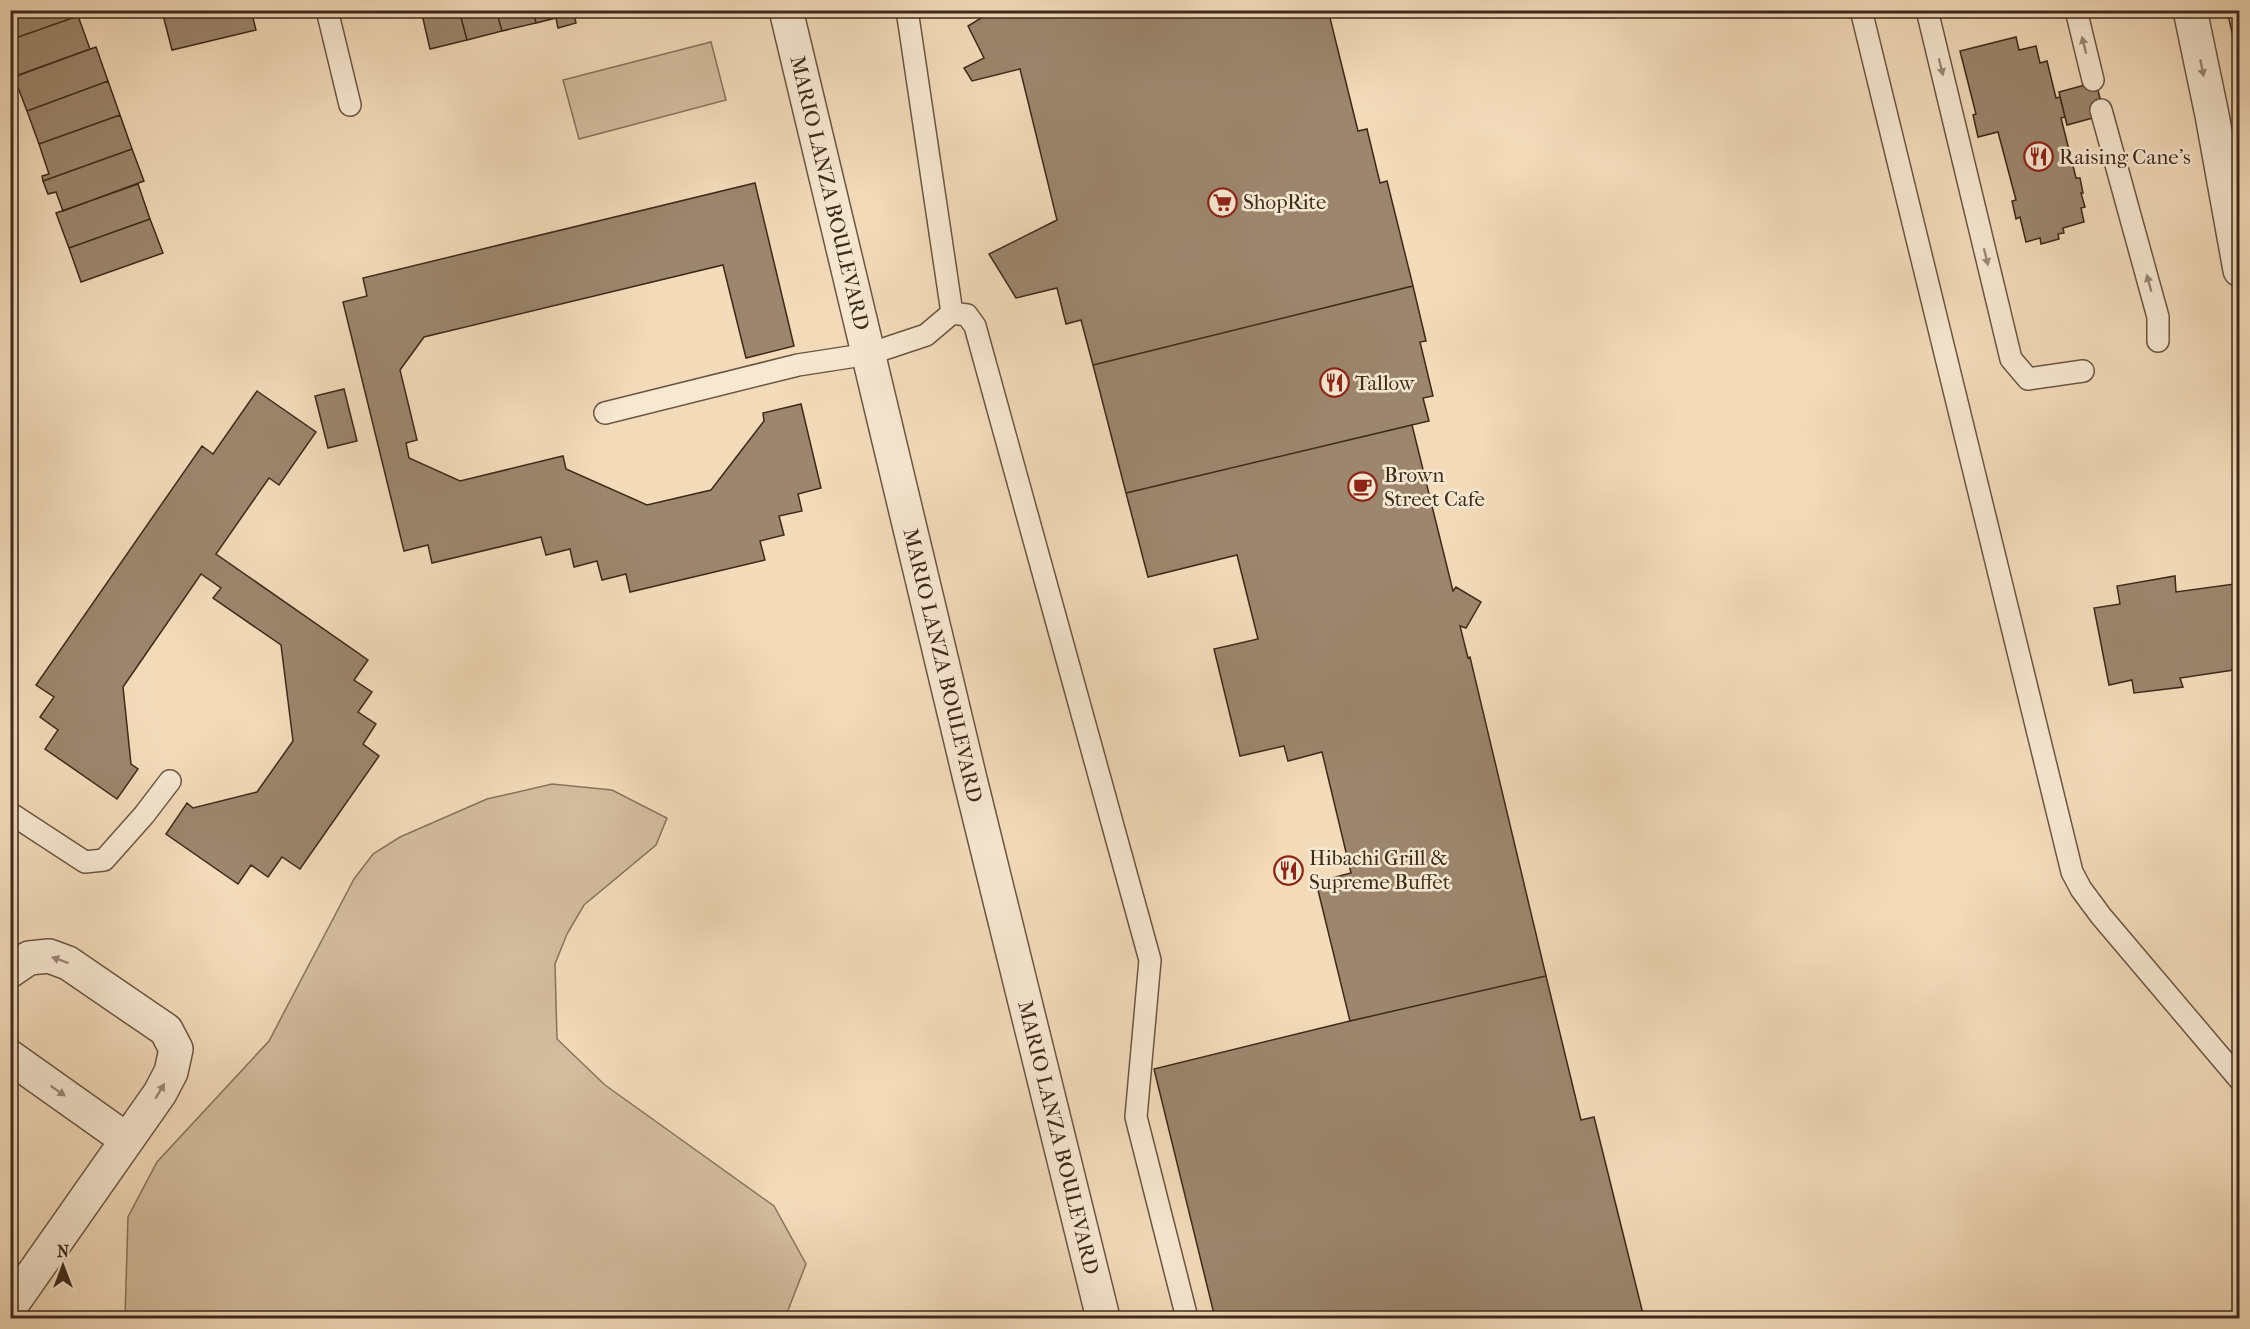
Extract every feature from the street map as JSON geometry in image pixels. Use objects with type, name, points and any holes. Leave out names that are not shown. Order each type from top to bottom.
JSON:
[{"type":"street","name":"MARIO LANZA BOULEVARD","points":[[786,10],[1103,1318]]},
{"type":"street","points":[[2190,10],[2240,270]]},
{"type":"street","points":[[10,970],[29,958],[49,956],[68,963],[166,1030],[176,1049],[171,1072],[160,1093],[10,1307]]},
{"type":"street","points":[[10,1057],[127,1140]]},
{"type":"lane","points":[[327,10],[350,105]]},
{"type":"lane","points":[[907,10],[952,313]]},
{"type":"lane","points":[[1861,10],[2072,872],[2081,890],[2101,916],[2240,1080]]},
{"type":"lane","points":[[1927,10],[2011,359],[2028,379],[2083,371]]},
{"type":"lane","points":[[2076,10],[2093,80]]},
{"type":"lane","points":[[2101,110],[2158,317],[2158,341]]},
{"type":"lane","points":[[605,413],[798,365],[869,354],[926,335],[952,313],[967,315],[975,326],[1150,960],[1136,1118],[1187,1318]]},
{"type":"lane","points":[[10,813],[85,862],[104,860],[144,815],[170,781]]},
{"type":"shaded area","points":[[711,42],[726,100],[579,139],[563,80]]},
{"type":"shaded area","points":[[552,784],[612,790],[667,818],[656,845],[584,905],[567,934],[555,964],[557,1039],[605,1085],[774,1206],[806,1264],[785,1318],[125,1318],[128,1217],[157,1162],[269,1041],[354,879],[373,854],[400,837],[487,799]]},
{"type":"building","points":[[10,10],[76,10],[78,16],[10,40]]},
{"type":"building","points":[[162,10],[180,10],[163,15]]},
{"type":"building","points":[[180,10],[251,10],[256,30],[172,50],[163,15]]},
{"type":"building","points":[[421,10],[459,10],[467,40],[430,49]]},
{"type":"building","points":[[459,10],[496,10],[502,31],[467,40]]},
{"type":"building","points":[[496,10],[533,10],[536,23],[502,31]]},
{"type":"building","points":[[533,10],[573,10],[576,23],[558,28],[556,18],[536,23]]},
{"type":"building","name":"ShopRite","points":[[1005,10],[1328,10],[1358,131],[1367,129],[1380,183],[1387,181],[1413,286],[1093,365],[1081,320],[1066,324],[1057,288],[1016,298],[989,254],[1057,220],[1020,69],[972,81],[964,68],[984,58],[968,26],[986,15]]},
{"type":"building","points":[[78,16],[90,49],[10,78],[10,40]]},
{"type":"building","name":"Raising Cane's","points":[[2016,37],[2019,50],[2036,46],[2040,63],[2047,61],[2056,98],[2060,97],[2065,117],[2061,118],[2076,178],[2080,178],[2085,207],[2081,208],[2084,222],[2063,228],[2064,233],[2058,234],[2059,239],[2041,244],[2040,238],[2026,242],[2020,217],[2016,219],[2012,201],[2016,200],[1998,132],[1978,137],[1973,115],[1976,114],[1960,51]]},
{"type":"building","points":[[96,47],[108,81],[27,111],[14,77]]},
{"type":"building","points":[[108,81],[120,115],[39,144],[27,111]]},
{"type":"building","points":[[2096,82],[2104,115],[2067,125],[2059,92]]},
{"type":"building","points":[[120,115],[132,149],[43,181],[42,176],[49,174],[39,144]]},
{"type":"building","points":[[132,149],[144,181],[63,211],[56,192],[48,194],[43,181]]},
{"type":"building","points":[[755,183],[794,346],[746,358],[723,265],[424,337],[400,370],[417,440],[406,443],[409,458],[460,481],[563,456],[566,469],[647,505],[711,490],[764,421],[763,413],[801,404],[821,488],[798,494],[802,511],[779,516],[784,535],[760,541],[765,560],[630,592],[626,574],[602,580],[597,561],[574,567],[570,549],[546,555],[541,537],[432,563],[428,545],[404,551],[343,302],[367,296],[363,278]]},
{"type":"building","points":[[138,184],[150,219],[69,248],[56,213]]},
{"type":"building","points":[[150,219],[163,253],[81,282],[69,248]]},
{"type":"building","points":[[1413,286],[1426,341],[1420,342],[1433,396],[1423,398],[1429,421],[1126,493],[1093,365]]},
{"type":"building","points":[[344,389],[357,441],[328,448],[315,396]]},
{"type":"building","points":[[257,391],[316,432],[279,485],[269,478],[216,554],[368,660],[354,680],[372,692],[358,712],[376,724],[363,744],[379,756],[300,869],[282,857],[268,877],[251,865],[238,884],[166,834],[187,803],[193,808],[257,792],[293,741],[281,645],[213,598],[221,588],[201,574],[123,687],[131,764],[138,769],[117,799],[45,749],[58,730],[40,717],[54,697],[36,685],[202,446],[213,454]]},
{"type":"building","points":[[1412,425],[1453,591],[1456,587],[1481,602],[1466,628],[1460,626],[1468,658],[1470,657],[1546,976],[1350,1021],[1316,882],[1351,873],[1322,752],[1288,761],[1284,746],[1240,756],[1214,649],[1258,639],[1237,555],[1148,577],[1126,493]]},
{"type":"building","points":[[2175,576],[2176,592],[2234,584],[2240,631],[2240,669],[2180,678],[2183,687],[2134,693],[2132,680],[2109,685],[2094,608],[2120,604],[2117,586]]},
{"type":"building","points":[[1546,976],[1581,1120],[1594,1117],[1644,1318],[1215,1318],[1154,1069]]},
{"type":"tram line","points":[[2227,10],[2240,68]]},
{"type":"place","name":"Raising Cane's","points":[[2038,157]]},
{"type":"place","name":"ShopRite","points":[[1222,202]]},
{"type":"place","name":"Tallow","points":[[1334,383]]},
{"type":"place","name":"Brown Street Cafe","points":[[1363,487]]},
{"type":"place","name":"Hibachi Grill & Supreme Buffet","points":[[1288,870]]}]
